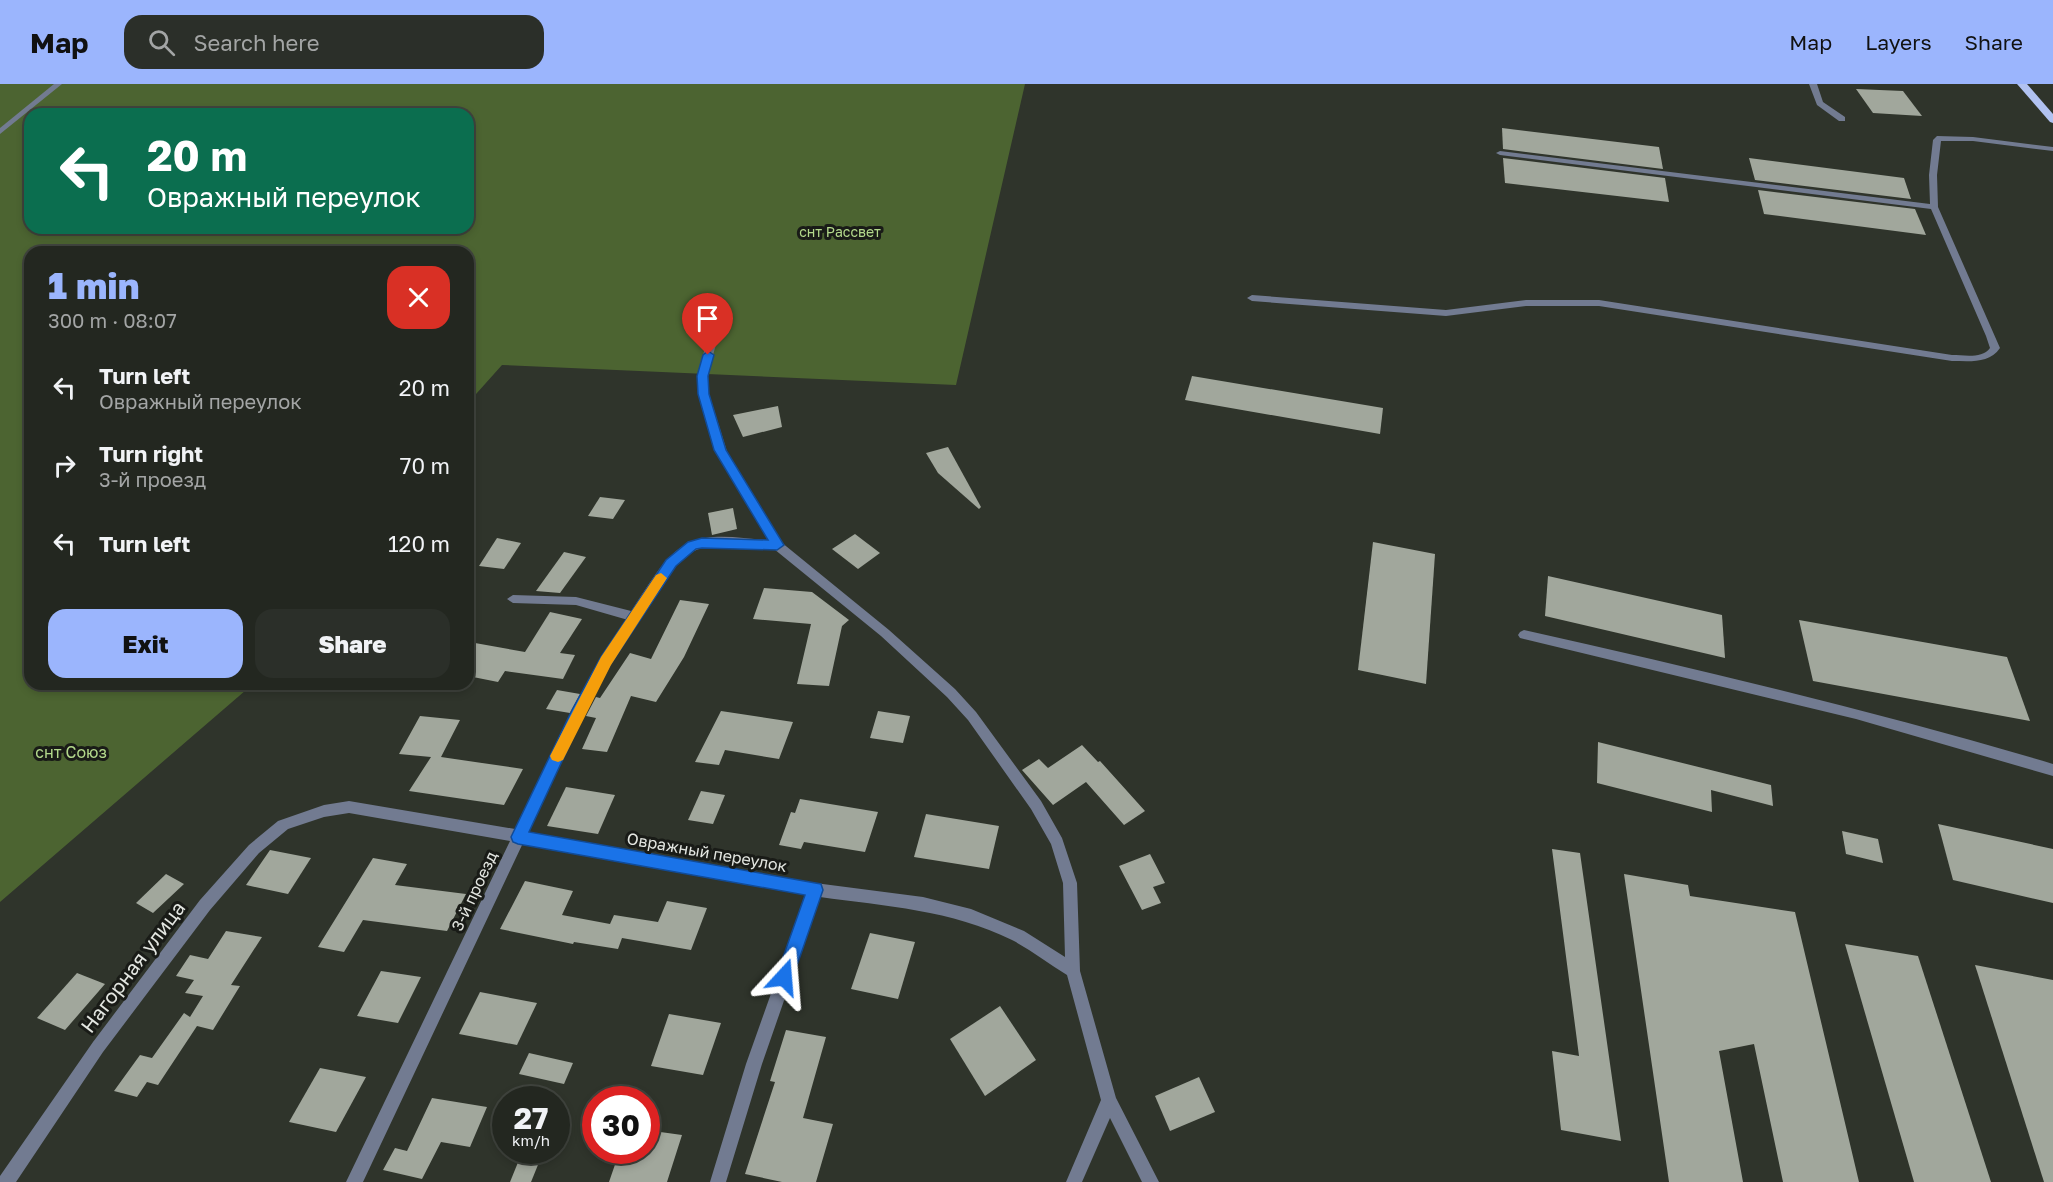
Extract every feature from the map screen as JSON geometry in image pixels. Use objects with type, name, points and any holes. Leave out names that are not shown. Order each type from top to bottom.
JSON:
[{"type":"main road","points":[[2022,84],[2053,120]]},
{"type":"street","points":[[29,108],[58,84]]},
{"type":"street","points":[[1813,84],[1820,104],[1842,119]]},
{"type":"street","points":[[0,132],[24,112]]},
{"type":"street","points":[[1252,298],[1446,313],[1526,303],[1599,303],[1952,358],[1971,359],[1986,356],[1995,348],[1934,207],[1937,140],[1940,138],[1973,139],[2053,149]]},
{"type":"street","points":[[1500,153],[1934,207]]},
{"type":"street","points":[[714,334],[702,376],[704,394],[720,450],[777,545],[885,633],[951,693],[972,716],[1036,805],[1057,842],[1070,883],[1073,971],[1109,1100],[1151,1182]]},
{"type":"street","name":"3-й проезд","points":[[354,1182],[579,710],[606,661],[635,616],[671,563],[692,545],[714,543],[777,545]]},
{"type":"street","points":[[513,599],[576,601],[635,616]]},
{"type":"street","points":[[1524,635],[1760,688],[1956,739],[2053,770]]},
{"type":"street","name":"Овражный переулок","points":[[324,811],[349,807],[374,810],[815,890],[923,904],[971,916],[1018,936],[1073,971]]},
{"type":"street","name":"Нагорная улица","points":[[6,1182],[98,1047],[206,905],[268,835],[283,825],[324,811]]},
{"type":"street","points":[[718,1182],[754,1064],[815,890]]},
{"type":"street","points":[[1074,1182],[1109,1100]]},
{"type":"green space","name":"снт Рассвет","points":[[0,84],[1025,84],[956,385],[502,365],[474,396],[474,246],[24,246],[24,690],[246,690],[0,902]]},
{"type":"building","points":[[1856,89],[1903,91],[1922,116],[1873,113]]},
{"type":"building","points":[[1502,128],[1659,147],[1663,169],[1503,149]]},
{"type":"building","points":[[1503,158],[1665,178],[1669,202],[1505,183]]},
{"type":"building","points":[[1749,158],[1904,178],[1911,199],[1755,180]]},
{"type":"building","points":[[1758,190],[1915,209],[1926,235],[1764,214]]},
{"type":"building","points":[[1192,376],[1383,408],[1380,434],[1185,400]]},
{"type":"building","points":[[778,406],[782,427],[743,437],[733,415]]},
{"type":"building","points":[[948,447],[981,507],[979,509],[938,473],[926,453]]},
{"type":"building","points":[[600,497],[625,500],[613,519],[588,516]]},
{"type":"building","points":[[733,508],[737,529],[712,535],[708,513]]},
{"type":"building","points":[[855,534],[880,553],[858,569],[832,549]]},
{"type":"building","points":[[497,538],[521,543],[504,569],[479,566]]},
{"type":"building","points":[[1373,542],[1435,554],[1426,684],[1358,670]]},
{"type":"building","points":[[564,552],[586,557],[560,593],[536,591]]},
{"type":"building","points":[[1548,576],[1722,615],[1725,658],[1545,616]]},
{"type":"building","points":[[764,588],[812,592],[849,620],[842,626],[829,686],[797,684],[811,624],[753,619]]},
{"type":"building","points":[[680,600],[709,604],[684,657],[656,702],[631,696],[607,752],[582,749],[596,718],[586,716],[596,697],[600,698],[630,653],[651,659]]},
{"type":"building","points":[[550,612],[582,619],[560,653],[575,655],[563,679],[505,671],[498,682],[474,677],[475,643],[525,652]]},
{"type":"building","points":[[1799,620],[2007,657],[2030,721],[1813,681]]},
{"type":"building","points":[[557,690],[580,694],[570,713],[546,709]]},
{"type":"building","points":[[721,711],[793,722],[779,759],[725,750],[719,765],[695,762]]},
{"type":"building","points":[[878,711],[910,716],[903,743],[870,738]]},
{"type":"building","points":[[420,716],[460,720],[441,757],[523,769],[504,805],[409,791],[431,757],[399,754]]},
{"type":"building","points":[[1598,742],[1771,785],[1773,806],[1711,790],[1712,812],[1597,783]]},
{"type":"building","points":[[1082,745],[1098,762],[1100,761],[1145,811],[1124,825],[1086,782],[1053,805],[1022,770],[1039,759],[1048,768]]},
{"type":"building","points":[[566,787],[615,795],[598,834],[547,826]]},
{"type":"building","points":[[701,791],[725,795],[713,824],[688,820]]},
{"type":"building","points":[[800,799],[878,812],[865,852],[804,842],[801,849],[779,845],[791,812],[795,813]]},
{"type":"building","points":[[926,814],[999,826],[989,869],[914,857]]},
{"type":"building","points":[[1938,824],[2053,849],[2053,903],[1953,880]]},
{"type":"building","points":[[1842,831],[1878,839],[1883,863],[1846,854]]},
{"type":"building","points":[[1552,849],[1580,853],[1621,1141],[1561,1130],[1552,1051],[1579,1056]]},
{"type":"building","points":[[270,850],[311,858],[288,894],[246,885]]},
{"type":"building","points":[[1150,854],[1165,883],[1153,887],[1161,903],[1142,910],[1119,866]]},
{"type":"building","points":[[373,858],[407,864],[395,885],[466,894],[447,931],[363,920],[344,952],[318,947]]},
{"type":"building","points":[[166,874],[184,884],[153,913],[136,903]]},
{"type":"building","points":[[1624,874],[1688,885],[1690,896],[1795,912],[1859,1182],[1783,1182],[1754,1044],[1719,1051],[1743,1182],[1669,1182]]},
{"type":"building","points":[[525,881],[573,891],[562,915],[610,924],[614,915],[658,922],[667,901],[707,908],[691,950],[622,938],[618,949],[574,942],[573,944],[500,929]]},
{"type":"building","points":[[226,931],[262,937],[231,985],[240,986],[213,1030],[197,1026],[158,1085],[147,1082],[137,1097],[114,1091],[140,1055],[152,1058],[184,1013],[190,1017],[203,996],[185,993],[194,980],[176,976],[190,955],[208,959]]},
{"type":"building","points":[[870,933],[915,942],[898,999],[851,989]]},
{"type":"building","points":[[1845,944],[1918,956],[1991,1182],[1914,1182]]},
{"type":"building","points":[[1975,965],[2053,980],[2053,1182],[2044,1182]]},
{"type":"building","points":[[381,971],[421,977],[398,1023],[357,1016]]},
{"type":"building","points":[[77,973],[105,984],[65,1030],[37,1018]]},
{"type":"building","points":[[480,992],[537,1003],[517,1045],[459,1034]]},
{"type":"building","points":[[1000,1006],[1036,1060],[985,1096],[950,1039]]},
{"type":"building","points":[[669,1014],[721,1023],[703,1075],[651,1066]]},
{"type":"building","points":[[786,1030],[826,1037],[803,1118],[833,1124],[816,1182],[782,1182],[745,1174],[775,1082],[770,1081]]},
{"type":"building","points":[[529,1053],[573,1063],[564,1084],[519,1074]]},
{"type":"building","points":[[320,1068],[366,1077],[336,1132],[289,1122]]},
{"type":"building","points":[[1199,1077],[1215,1112],[1170,1131],[1155,1096]]},
{"type":"building","points":[[432,1098],[487,1107],[470,1147],[441,1142],[422,1179],[383,1170],[395,1148],[407,1151]]},
{"type":"building","points":[[660,1132],[682,1135],[667,1182],[609,1182],[615,1164],[660,1164]]},
{"type":"building","points":[[517,1164],[538,1164],[531,1182],[510,1182]]},
{"type":"slow traffic","points":[[558,756],[579,710],[606,661],[661,578]]},
{"type":"route","points":[[708,355],[702,380],[720,450],[777,545],[702,543],[692,545],[671,563],[606,661],[579,710],[518,837],[815,890],[784,977]]},
{"type":"park label","name":"снт Союз","points":[[71,752]]}]
